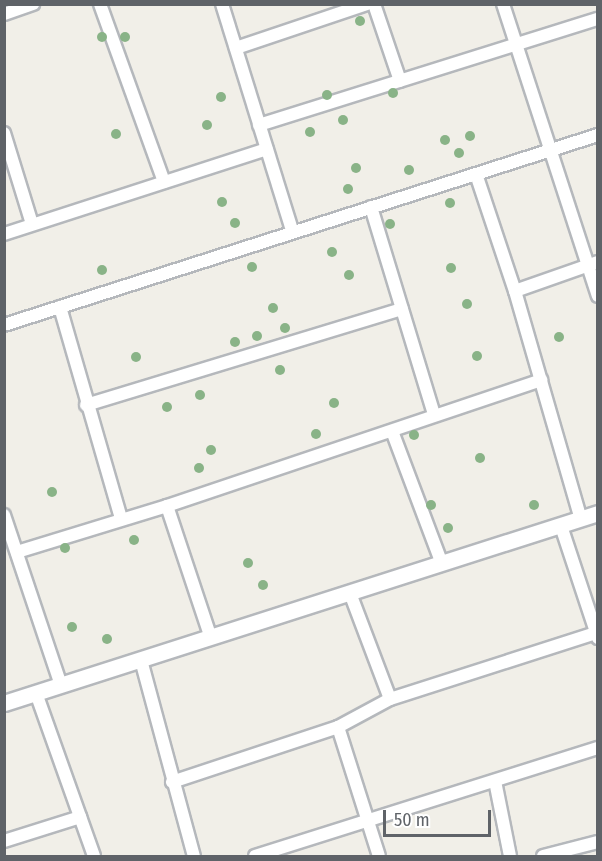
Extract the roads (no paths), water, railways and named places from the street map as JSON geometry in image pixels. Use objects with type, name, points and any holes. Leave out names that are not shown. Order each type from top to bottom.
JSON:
[{"type":"street","points":[[4,14],[33,4]]},
{"type":"street","points":[[100,4],[164,182]]},
{"type":"street","points":[[222,4],[292,230]]},
{"type":"street","points":[[236,48],[367,4]]},
{"type":"street","points":[[374,4],[400,81]]},
{"type":"street","points":[[503,4],[548,150],[593,264],[597,296]]},
{"type":"street","points":[[259,125],[597,19]]},
{"type":"street","points":[[4,133],[32,224]]},
{"type":"street","points":[[4,325],[292,230],[597,135]]},
{"type":"street","points":[[4,234],[267,149]]},
{"type":"street","points":[[476,174],[515,291],[581,520]]},
{"type":"street","points":[[371,207],[434,415]]},
{"type":"street","points":[[515,291],[593,264]]},
{"type":"street","points":[[60,307],[86,405],[121,519]]},
{"type":"street","points":[[86,405],[402,309]]},
{"type":"street","points":[[17,552],[167,506],[541,380]]},
{"type":"street","points":[[392,431],[442,564]]},
{"type":"street","points":[[167,506],[211,638]]},
{"type":"street","points":[[4,703],[597,513]]},
{"type":"street","points":[[4,514],[61,685]]},
{"type":"street","points":[[172,782],[338,728],[390,699],[597,636],[561,526]]},
{"type":"street","points":[[350,593],[390,699]]},
{"type":"street","points":[[141,660],[172,782],[194,856]]},
{"type":"street","points":[[36,693],[94,856]]},
{"type":"street","points":[[338,728],[366,820],[380,856]]},
{"type":"street","points":[[255,856],[597,748]]},
{"type":"street","points":[[495,781],[510,856]]},
{"type":"street","points":[[4,841],[81,817]]},
{"type":"street","points":[[543,856],[597,842]]}]
